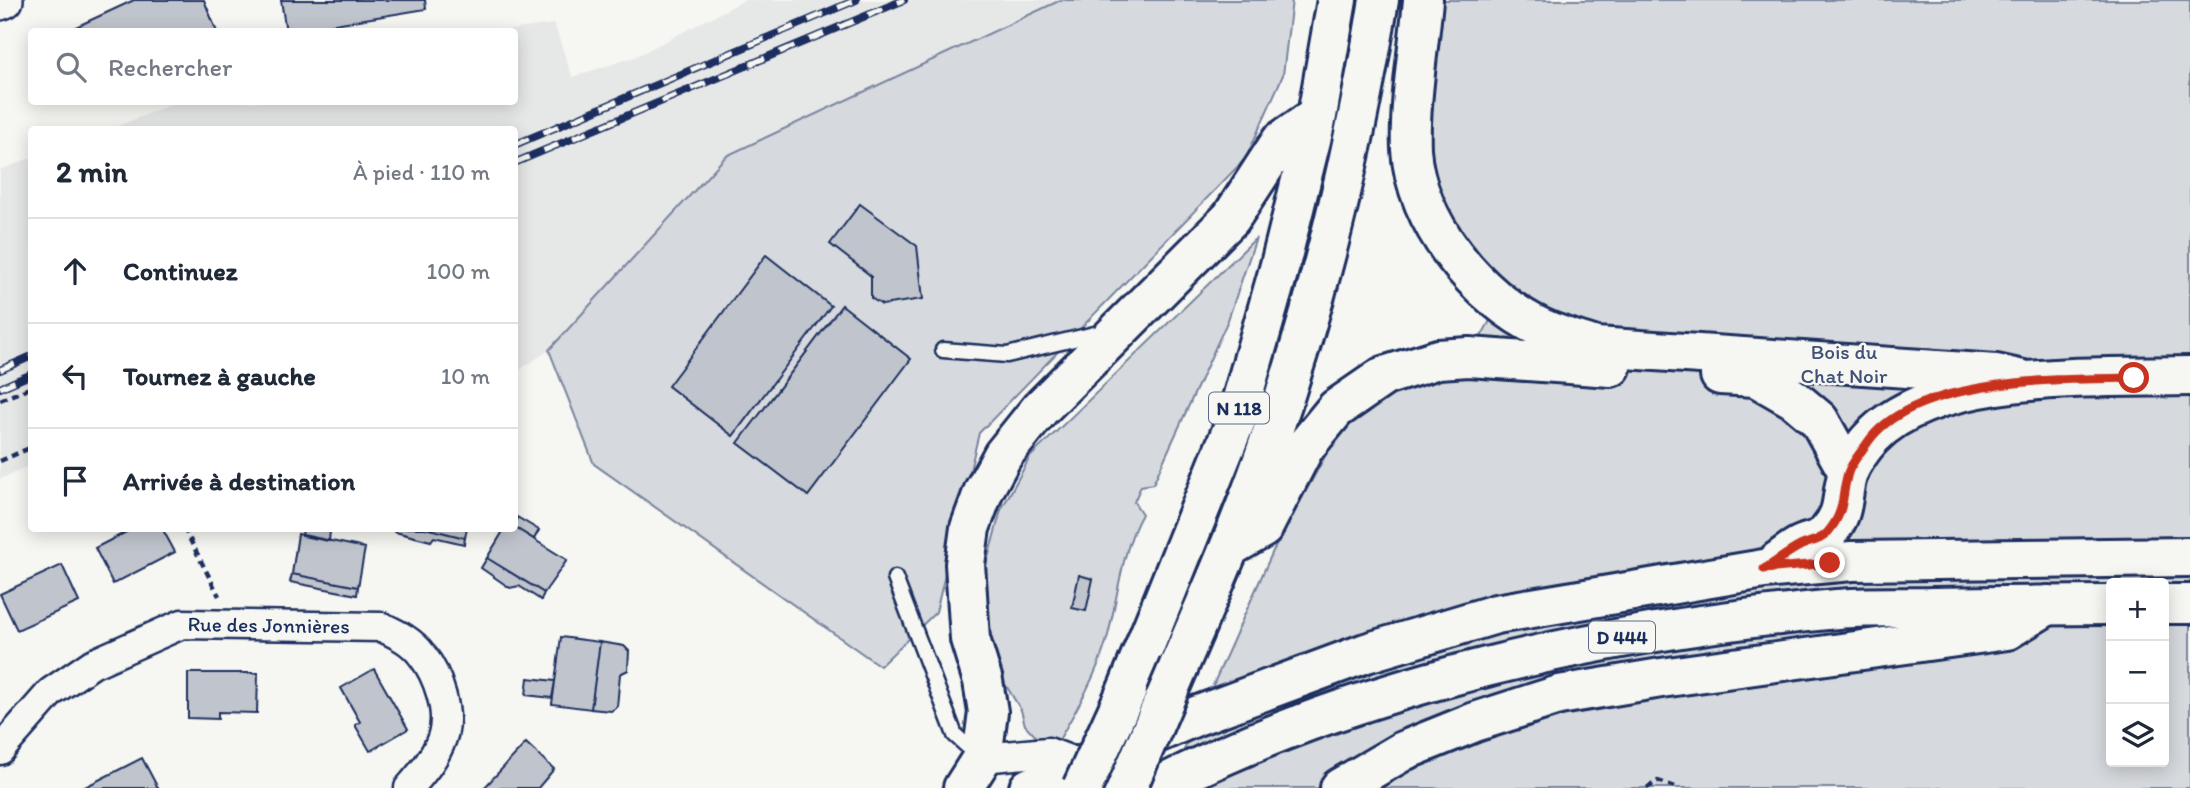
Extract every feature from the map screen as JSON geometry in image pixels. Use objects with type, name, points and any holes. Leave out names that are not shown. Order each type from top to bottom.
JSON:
[{"type":"main road","name":"N 118","points":[[1081,776],[1127,690],[1236,421],[1279,269],[1317,116],[1337,0]]},
{"type":"main road","name":"N 118","points":[[1127,788],[1230,547],[1265,454],[1314,301],[1370,53],[1378,0]]},
{"type":"main road","points":[[1423,0],[1411,150],[1422,193],[1439,238],[1502,304],[1540,328],[1596,347],[1996,374],[2023,380]]},
{"type":"main road","points":[[972,773],[988,712],[984,681],[970,639],[965,601],[970,528],[984,490],[1003,455],[1041,409],[1231,218],[1281,141],[1317,116]]},
{"type":"main road","points":[[1230,547],[1263,528],[1304,448],[1336,409],[1384,376],[1438,359],[1469,357],[1756,377],[1794,399],[1818,420],[1848,472]]},
{"type":"main road","points":[[1764,569],[1801,545],[1826,535],[1845,504],[1848,472],[1870,438],[1915,405],[1952,393],[2023,380],[2190,376]]},
{"type":"main road","name":"D 444","points":[[1029,788],[1081,776],[1196,716],[1366,653],[1496,614],[1764,569],[1852,561],[2190,557]]},
{"type":"main road","points":[[2169,604],[2190,604]]},
{"type":"main road","points":[[1340,788],[1403,751],[1475,722],[1559,695],[1661,678],[2007,630],[2048,605]]},
{"type":"main road","name":"D 444","points":[[1156,788],[1308,723],[1401,691],[1541,653],[1644,633],[1839,609],[2106,605]]},
{"type":"street","points":[[0,2],[5,0]]},
{"type":"street","name":"Rue des Jonnières","points":[[0,750],[51,692],[92,664],[182,624],[382,627],[405,638],[422,655],[436,678],[445,710],[443,735],[432,761],[409,788]]},
{"type":"street","points":[[972,773],[1048,752],[1081,776]]},
{"type":"lane","points":[[943,350],[1007,355],[1125,327]]},
{"type":"lane","points":[[895,578],[955,735],[971,751],[972,773]]},
{"type":"path","points":[[0,401],[28,389]]},
{"type":"path","points":[[0,461],[28,449]]},
{"type":"path","points":[[186,532],[224,605],[230,624]]},
{"type":"path","points":[[1647,788],[1658,781],[1678,788]]},
{"type":"shaded area","points":[[745,0],[1061,0],[726,156],[549,350],[518,371],[518,126],[118,126],[170,105],[518,105],[518,29],[554,24],[572,77],[635,57]]},
{"type":"shaded area","points":[[28,159],[28,466],[0,479],[0,170]]},
{"type":"green space","points":[[1061,0],[1292,0],[1283,75],[1246,158],[979,433],[936,612],[880,666],[594,464],[549,350],[726,156]]},
{"type":"green space","name":"Bois du Chat Noir","points":[[1439,0],[2190,0],[2190,788],[1167,788],[1273,551],[1345,420],[1370,397],[1463,369],[1506,292],[1450,229],[1424,155]]},
{"type":"green space","points":[[1256,238],[1228,320],[1153,484],[1141,486],[1134,502],[1142,514],[1129,543],[1107,639],[1084,694],[1055,747],[1039,740],[1025,725],[1021,710],[1002,679],[985,623],[985,569],[1001,510],[1030,457]]},
{"type":"building","points":[[134,0],[204,0],[215,28],[74,28]]},
{"type":"building","points":[[281,0],[425,0],[426,9],[310,28],[285,28]]},
{"type":"building","points":[[860,204],[917,246],[923,299],[882,305],[871,298],[871,276],[830,244]]},
{"type":"building","points":[[766,255],[831,306],[733,436],[668,386]]},
{"type":"building","points":[[842,305],[911,359],[808,496],[738,443]]},
{"type":"building","points":[[518,518],[539,530],[534,539],[518,529]]},
{"type":"building","points":[[518,529],[567,560],[544,593],[487,558],[503,532],[518,532]]},
{"type":"building","points":[[126,532],[164,532],[175,552],[113,584],[95,548]]},
{"type":"building","points":[[302,532],[330,532],[329,541],[302,536]]},
{"type":"building","points":[[395,532],[441,532],[465,538],[464,544],[434,537],[431,541]]},
{"type":"building","points":[[441,532],[466,532],[465,538]]},
{"type":"building","points":[[298,534],[365,548],[358,587],[292,574]]},
{"type":"building","points":[[487,558],[544,593],[541,600],[519,586],[510,588],[481,568]]},
{"type":"building","points":[[62,565],[79,602],[17,630],[0,594]]},
{"type":"building","points":[[292,574],[358,587],[357,595],[290,582]]},
{"type":"building","points":[[1079,575],[1093,579],[1086,611],[1072,608]]},
{"type":"building","points":[[561,637],[600,642],[591,709],[552,704]]},
{"type":"building","points":[[600,642],[624,646],[629,651],[628,670],[620,674],[617,707],[611,711],[591,709]]},
{"type":"building","points":[[374,669],[408,729],[370,751],[355,725],[360,722],[341,688]]},
{"type":"building","points":[[188,673],[258,673],[257,713],[218,712],[218,719],[188,718]]},
{"type":"building","points":[[528,678],[555,681],[552,698],[526,695]]},
{"type":"building","points":[[526,743],[554,769],[538,788],[484,788]]},
{"type":"building","points":[[142,758],[158,788],[83,788]]},
{"type":"railway","points":[[518,143],[856,0]]},
{"type":"railway","points":[[518,161],[904,0]]},
{"type":"railway","points":[[0,370],[28,358]]},
{"type":"railway","points":[[0,388],[28,376]]},
{"type":"route","points":[[1830,563],[1764,569],[1801,545],[1815,542],[1826,535],[1845,504],[1848,472],[1870,438],[1903,412],[1915,405],[1952,393],[1992,388],[2023,380],[2134,378]]}]
